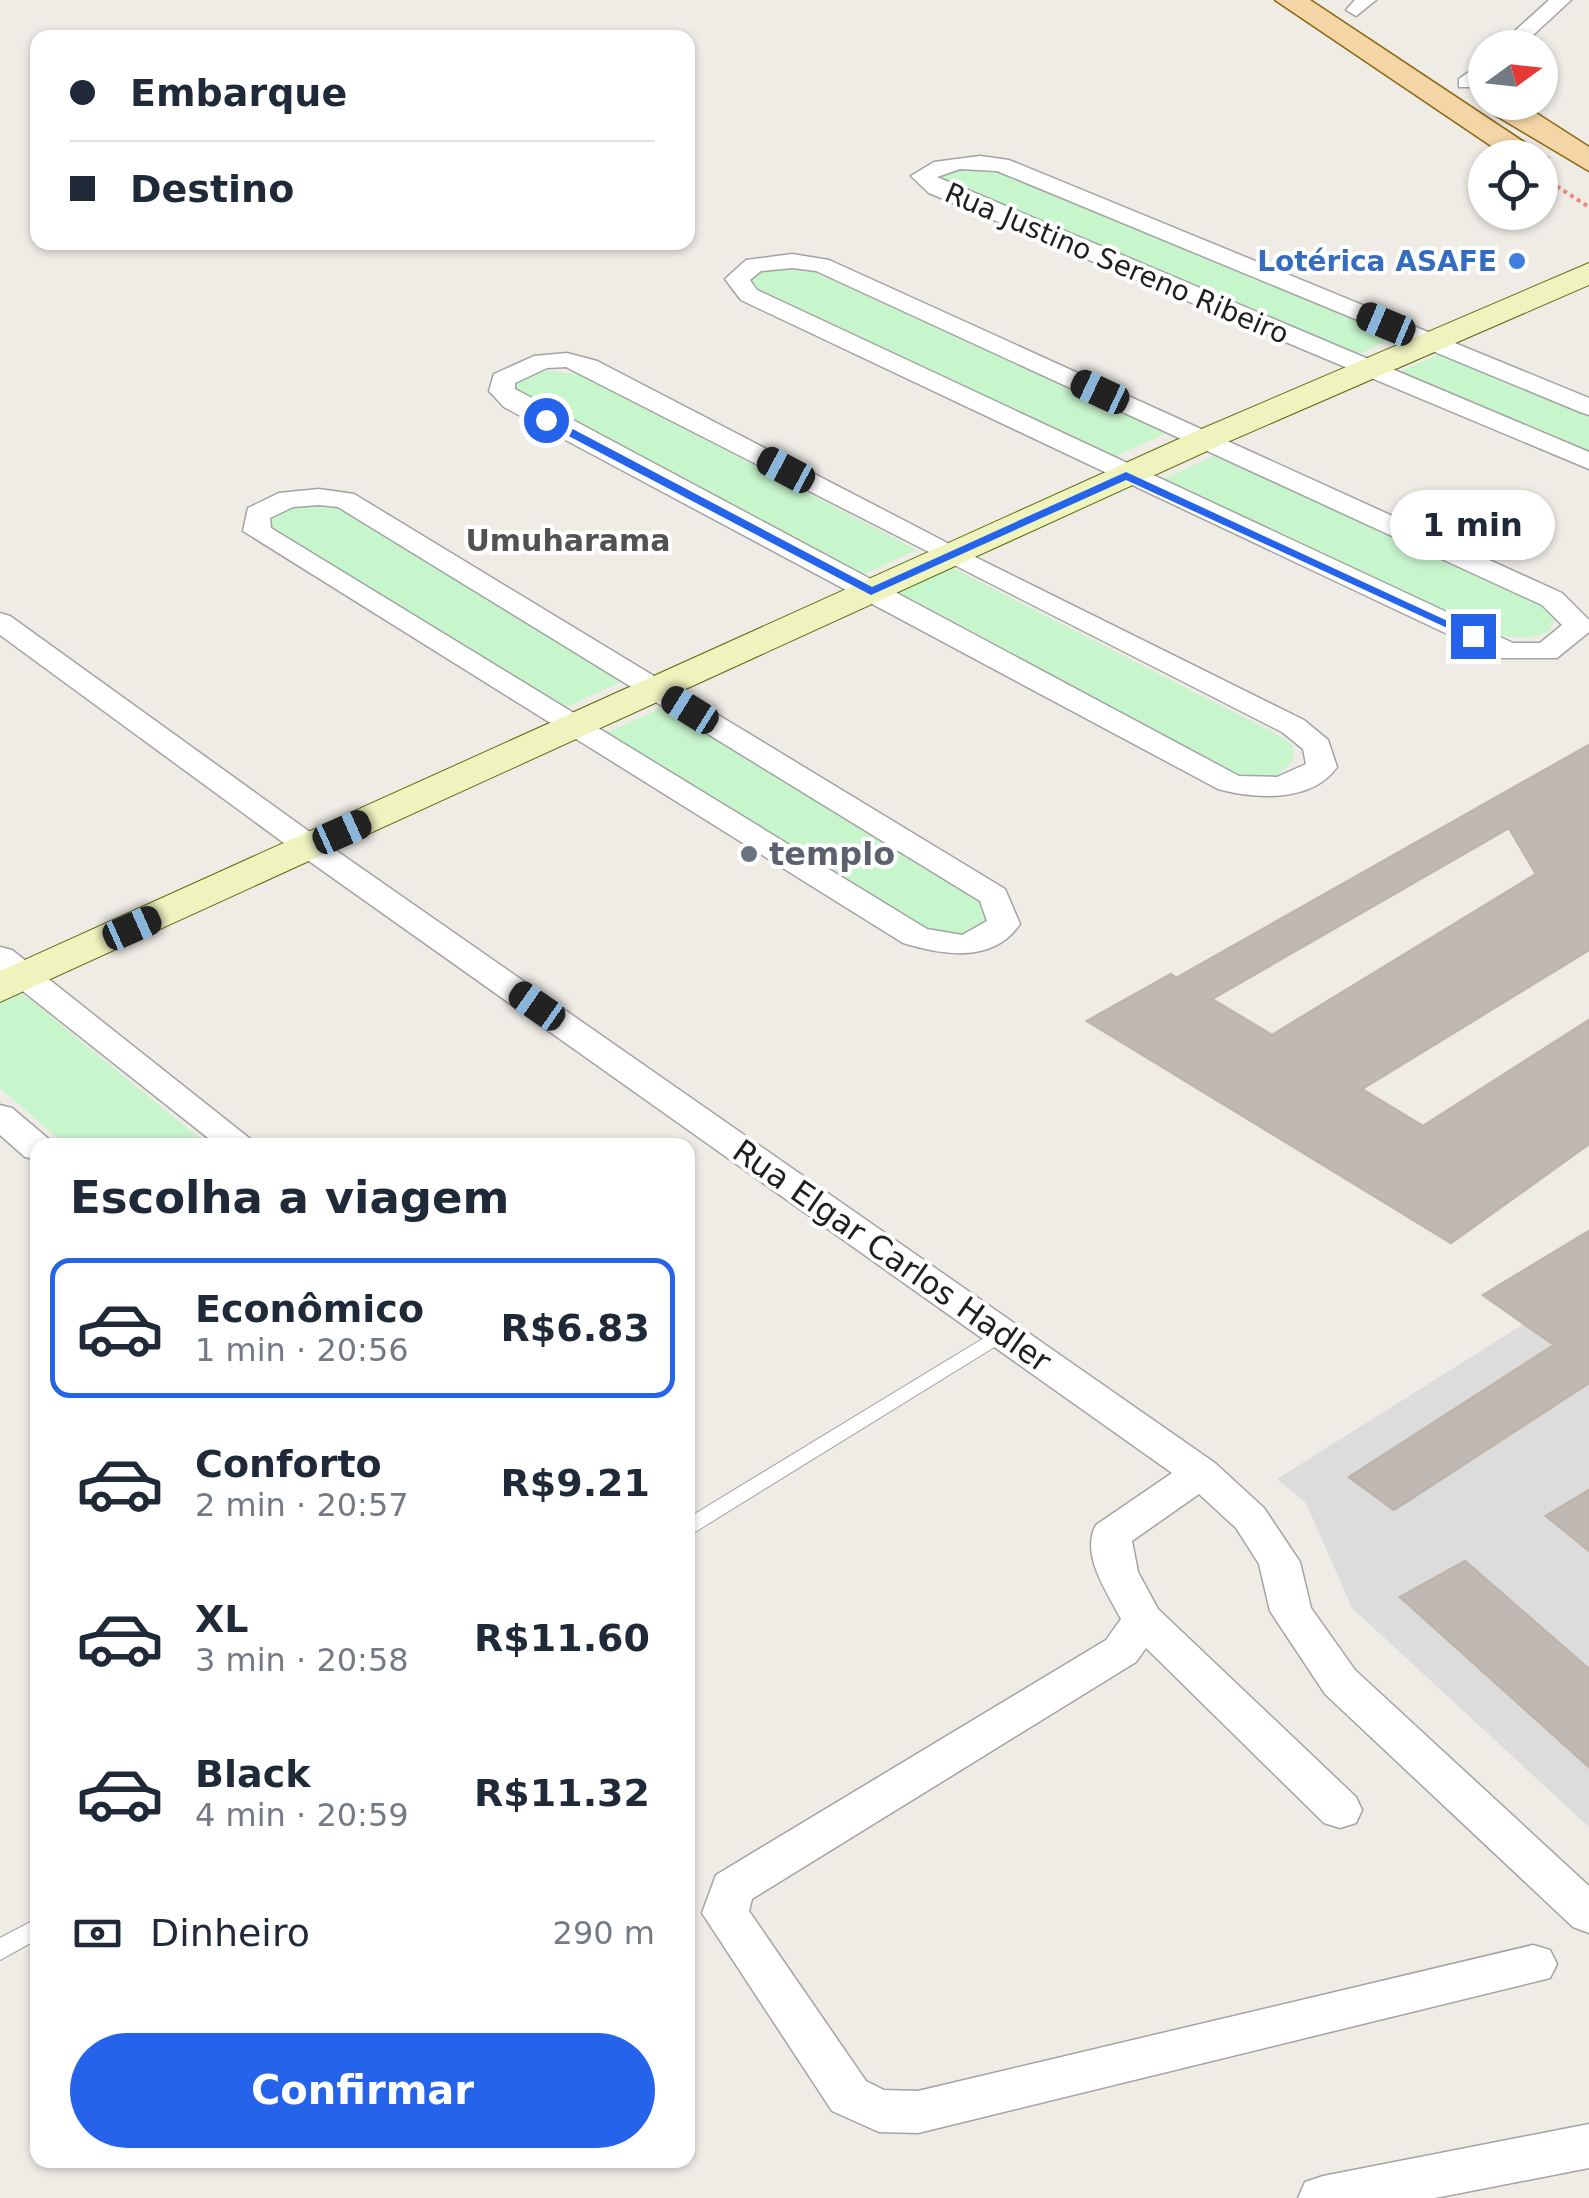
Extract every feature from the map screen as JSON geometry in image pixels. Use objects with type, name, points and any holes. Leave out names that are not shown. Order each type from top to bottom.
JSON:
[{"type":"main road","points":[[1290,0],[1500,140]]},
{"type":"main road","points":[[1354,4],[1468,74]]},
{"type":"main road","points":[[1525,120],[1589,161]]},
{"type":"main road","points":[[1558,177],[1589,195]]},
{"type":"street","points":[[1527,30],[1561,0]]},
{"type":"street","name":"Rua Justino Sereno Ribeiro","points":[[1589,406],[1002,165],[968,160],[939,165],[922,176],[937,188],[1589,460]]},
{"type":"street","points":[[792,261],[821,265],[1552,598],[1580,626],[1547,652],[1508,652],[1126,476],[748,295],[737,279],[754,265],[792,261]]},
{"type":"street","points":[[8,974],[310,847],[1204,440],[1589,273]]},
{"type":"street","points":[[543,362],[588,366],[951,556],[1293,726],[1317,746],[1322,767],[1291,787],[1260,791],[1229,783],[871,592],[514,402],[502,391],[503,380],[543,362]]},
{"type":"street","points":[[288,500],[344,500],[994,896],[1004,924],[979,944],[944,946],[915,936],[571,728],[257,531],[257,514],[288,500]]},
{"type":"street","name":"Rua Elgar Carlos Hadler","points":[[0,622],[310,847],[1201,1473],[1250,1518],[1279,1562],[1292,1610],[1340,1682],[1589,1914]]},
{"type":"street","points":[[8,974],[231,1138]]},
{"type":"street","points":[[0,1116],[30,1143]]},
{"type":"street","points":[[1201,1473],[1111,1535],[1117,1572],[1143,1620],[1340,1810]]},
{"type":"street","points":[[1143,1620],[1121,1652],[732,1888],[725,1913],[848,2096],[879,2111],[918,2112],[1533,1964]]},
{"type":"street","points":[[1323,2198],[1589,2146]]},
{"type":"lane","points":[[695,1523],[1002,1333]]},
{"type":"lane","points":[[0,1950],[30,1932]]},
{"type":"path","points":[[1558,182],[1589,207]]},
{"type":"shaded area","points":[[1589,1283],[1589,1827],[1352,1608],[1306,1503],[1277,1479]]},
{"type":"green space","points":[[944,167],[995,170],[1402,334],[1355,356],[945,187],[938,175]]},
{"type":"green space","points":[[766,269],[814,272],[1167,433],[1111,458],[758,292],[748,279]]},
{"type":"green space","points":[[1442,353],[1589,413],[1589,454],[1397,373]]},
{"type":"green space","points":[[537,370],[579,374],[917,550],[855,578],[514,389],[517,381]]},
{"type":"green space","points":[[1214,456],[1543,604],[1556,619],[1548,632],[1528,638],[1494,635],[1161,480]]},
{"type":"green space","points":[[319,502],[341,508],[627,679],[562,709],[269,528],[270,514],[292,504]]},
{"type":"green space","points":[[949,566],[1278,735],[1293,746],[1293,761],[1272,779],[1228,776],[885,595]]},
{"type":"green space","points":[[661,708],[984,898],[991,922],[974,938],[917,929],[599,736]]},
{"type":"green space","points":[[23,994],[199,1138],[58,1138],[0,1088],[0,1004]]},
{"type":"building","points":[[1589,745],[1589,950],[1362,1089],[1423,1126],[1589,1020],[1589,1144],[1451,1243],[1087,1021],[1171,974],[1176,978]],"holes":[[[1509,828],[1536,874],[1272,1035],[1212,999]]]},
{"type":"building","points":[[1589,1231],[1589,1383],[1394,1510],[1349,1477],[1554,1345],[1483,1295]]},
{"type":"building","points":[[1589,1490],[1589,1551],[1546,1516]]},
{"type":"building","points":[[1465,1561],[1589,1669],[1589,1767],[1400,1597]]},
{"type":"place","name":"Lotérica ASAFE","points":[[1517,261]]},
{"type":"place","name":"templo","points":[[749,854]]},
{"type":"district","name":"Umuharama","points":[[568,541]]},
{"type":"route","points":[[546,420],[871,592],[1126,476],[1473,636]]}]
